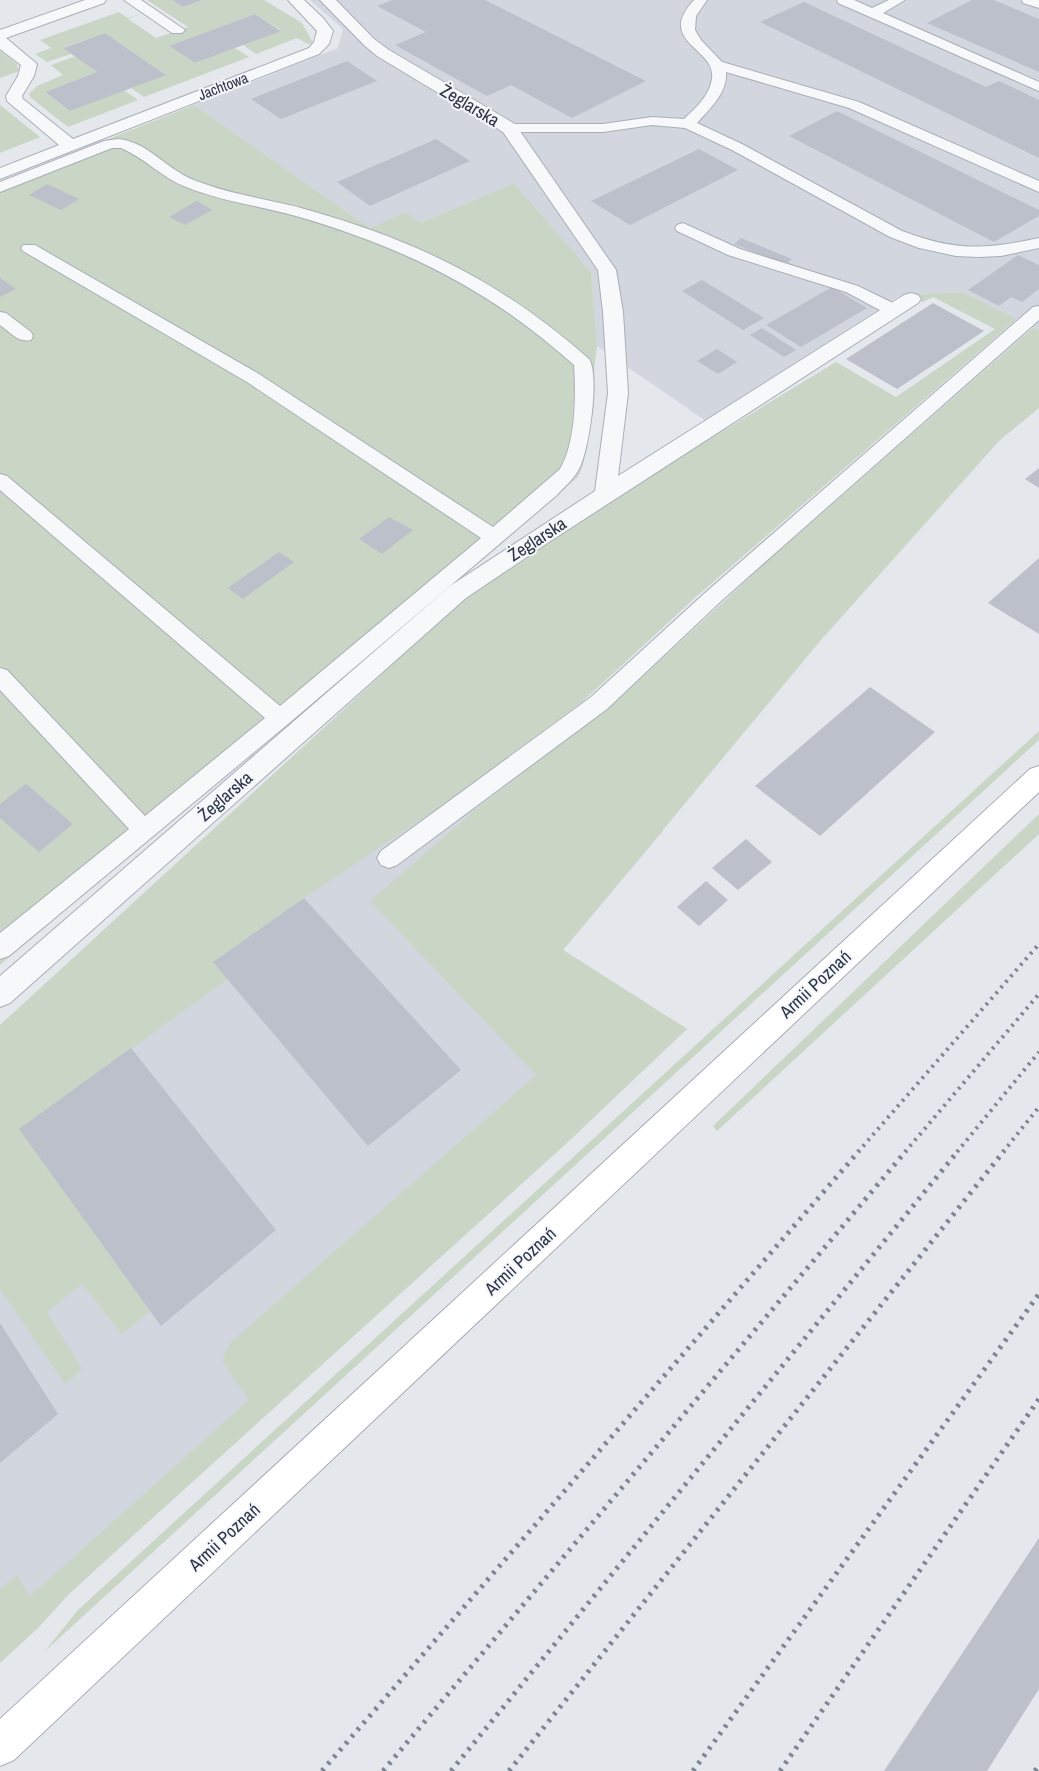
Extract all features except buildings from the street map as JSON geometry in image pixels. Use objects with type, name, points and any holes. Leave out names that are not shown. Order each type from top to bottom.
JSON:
[{"type":"main road","name":"Armii Poznań","points":[[0,1746],[1039,776]]},
{"type":"street","points":[[0,35],[100,0]]},
{"type":"street","points":[[131,0],[177,30]]},
{"type":"street","name":"Jachtowa","points":[[0,174],[314,51],[321,44],[325,31],[319,22],[295,0]]},
{"type":"street","name":"Żeglarska","points":[[0,994],[458,592],[605,495],[618,393],[613,312],[607,270],[509,128],[383,53],[369,42],[358,28],[327,0]]},
{"type":"street","points":[[0,41],[29,64],[26,76],[14,96],[15,101],[71,146]]},
{"type":"street","points":[[605,495],[911,299]]},
{"type":"lane","points":[[688,124],[712,95],[718,80],[719,70],[717,64],[695,42],[687,29],[688,16],[701,0]]},
{"type":"lane","points":[[843,0],[1039,87]]},
{"type":"lane","points":[[872,13],[899,0]]},
{"type":"lane","points":[[1028,0],[1039,4]]},
{"type":"lane","points":[[717,64],[854,105],[1039,187]]},
{"type":"lane","points":[[509,128],[603,128],[652,121],[688,124],[737,148],[896,234],[925,245],[956,251],[978,252],[1039,243]]},
{"type":"lane","points":[[0,187],[109,144],[119,142],[126,144],[186,182],[225,196],[303,213],[385,240],[464,275],[512,306],[559,340],[582,364],[584,379],[578,442],[571,468],[550,490],[280,718],[0,948]]},
{"type":"lane","points":[[683,228],[734,252],[852,289],[893,310]]},
{"type":"lane","points":[[29,248],[252,378],[494,537]]},
{"type":"lane","points":[[389,858],[599,702],[713,597],[1039,311]]},
{"type":"lane","points":[[0,317],[25,336]]},
{"type":"lane","points":[[0,480],[280,718]]},
{"type":"lane","points":[[0,676],[144,830]]},
{"type":"shaded area","points":[[310,0],[1039,0],[1039,330],[962,292],[899,296],[706,421],[597,346],[591,272],[514,183],[420,223],[406,212],[370,228],[194,105],[338,48],[343,29]]},
{"type":"shaded area","points":[[466,664],[663,831],[563,950],[687,1029],[0,1630],[0,1085]]},
{"type":"green space","points":[[147,0],[172,0],[183,7],[202,0],[264,0],[302,23],[313,43],[308,44],[297,38],[256,54],[243,45],[281,30],[255,14],[169,46],[195,63],[235,48],[249,57],[144,97],[131,88],[165,74],[105,33],[64,47],[71,54],[47,62],[35,54],[51,48],[40,40],[119,12],[128,18],[142,13],[128,19],[156,38],[188,27]]},
{"type":"green space","points":[[0,51],[17,64],[19,71],[0,78]]},
{"type":"green space","points":[[76,56],[97,72],[45,92],[70,111],[124,90],[138,100],[68,127],[31,98],[29,94],[37,86],[63,75],[51,65]]},
{"type":"green space","points":[[0,105],[40,137],[0,153]]},
{"type":"green space","points":[[194,105],[370,228],[406,212],[420,223],[514,183],[591,272],[597,346],[583,465],[578,477],[499,546],[0,965],[0,182]]},
{"type":"green space","points":[[962,292],[1017,319],[697,596],[582,702],[435,810],[213,962],[228,979],[20,1129],[150,1311],[122,1334],[82,1284],[47,1312],[82,1369],[65,1384],[0,1289],[0,1025],[464,599],[497,574],[690,451],[836,362],[896,397],[995,329],[933,297],[923,302],[911,295]]},
{"type":"green space","points":[[1034,327],[1039,330],[1039,408],[999,441],[821,640],[563,950],[687,1029],[568,1142],[68,1595],[38,1628],[0,1663],[0,1589],[17,1575],[30,1596],[249,1400],[223,1363],[224,1355],[230,1343],[536,1075],[370,901],[480,806],[613,704],[761,567]]},
{"type":"green space","points":[[1039,731],[1039,740],[44,1652],[78,1610]]},
{"type":"green space","points":[[1039,814],[1039,834],[717,1131],[713,1126]]},
{"type":"railway","points":[[858,1152],[1039,944]]},
{"type":"railway","points":[[905,1152],[1039,994]]},
{"type":"railway","points":[[957,1152],[1039,1052]]},
{"type":"railway","points":[[1003,1152],[1039,1107]]},
{"type":"railway","points":[[322,1771],[859,1151]]},
{"type":"railway","points":[[383,1771],[906,1151]]},
{"type":"railway","points":[[451,1771],[958,1151]]},
{"type":"railway","points":[[509,1771],[1004,1151]]},
{"type":"railway","points":[[693,1771],[1039,1294]]},
{"type":"railway","points":[[780,1771],[1039,1399]]},
{"type":"railway","points":[[1035,1771],[1039,1765]]}]
